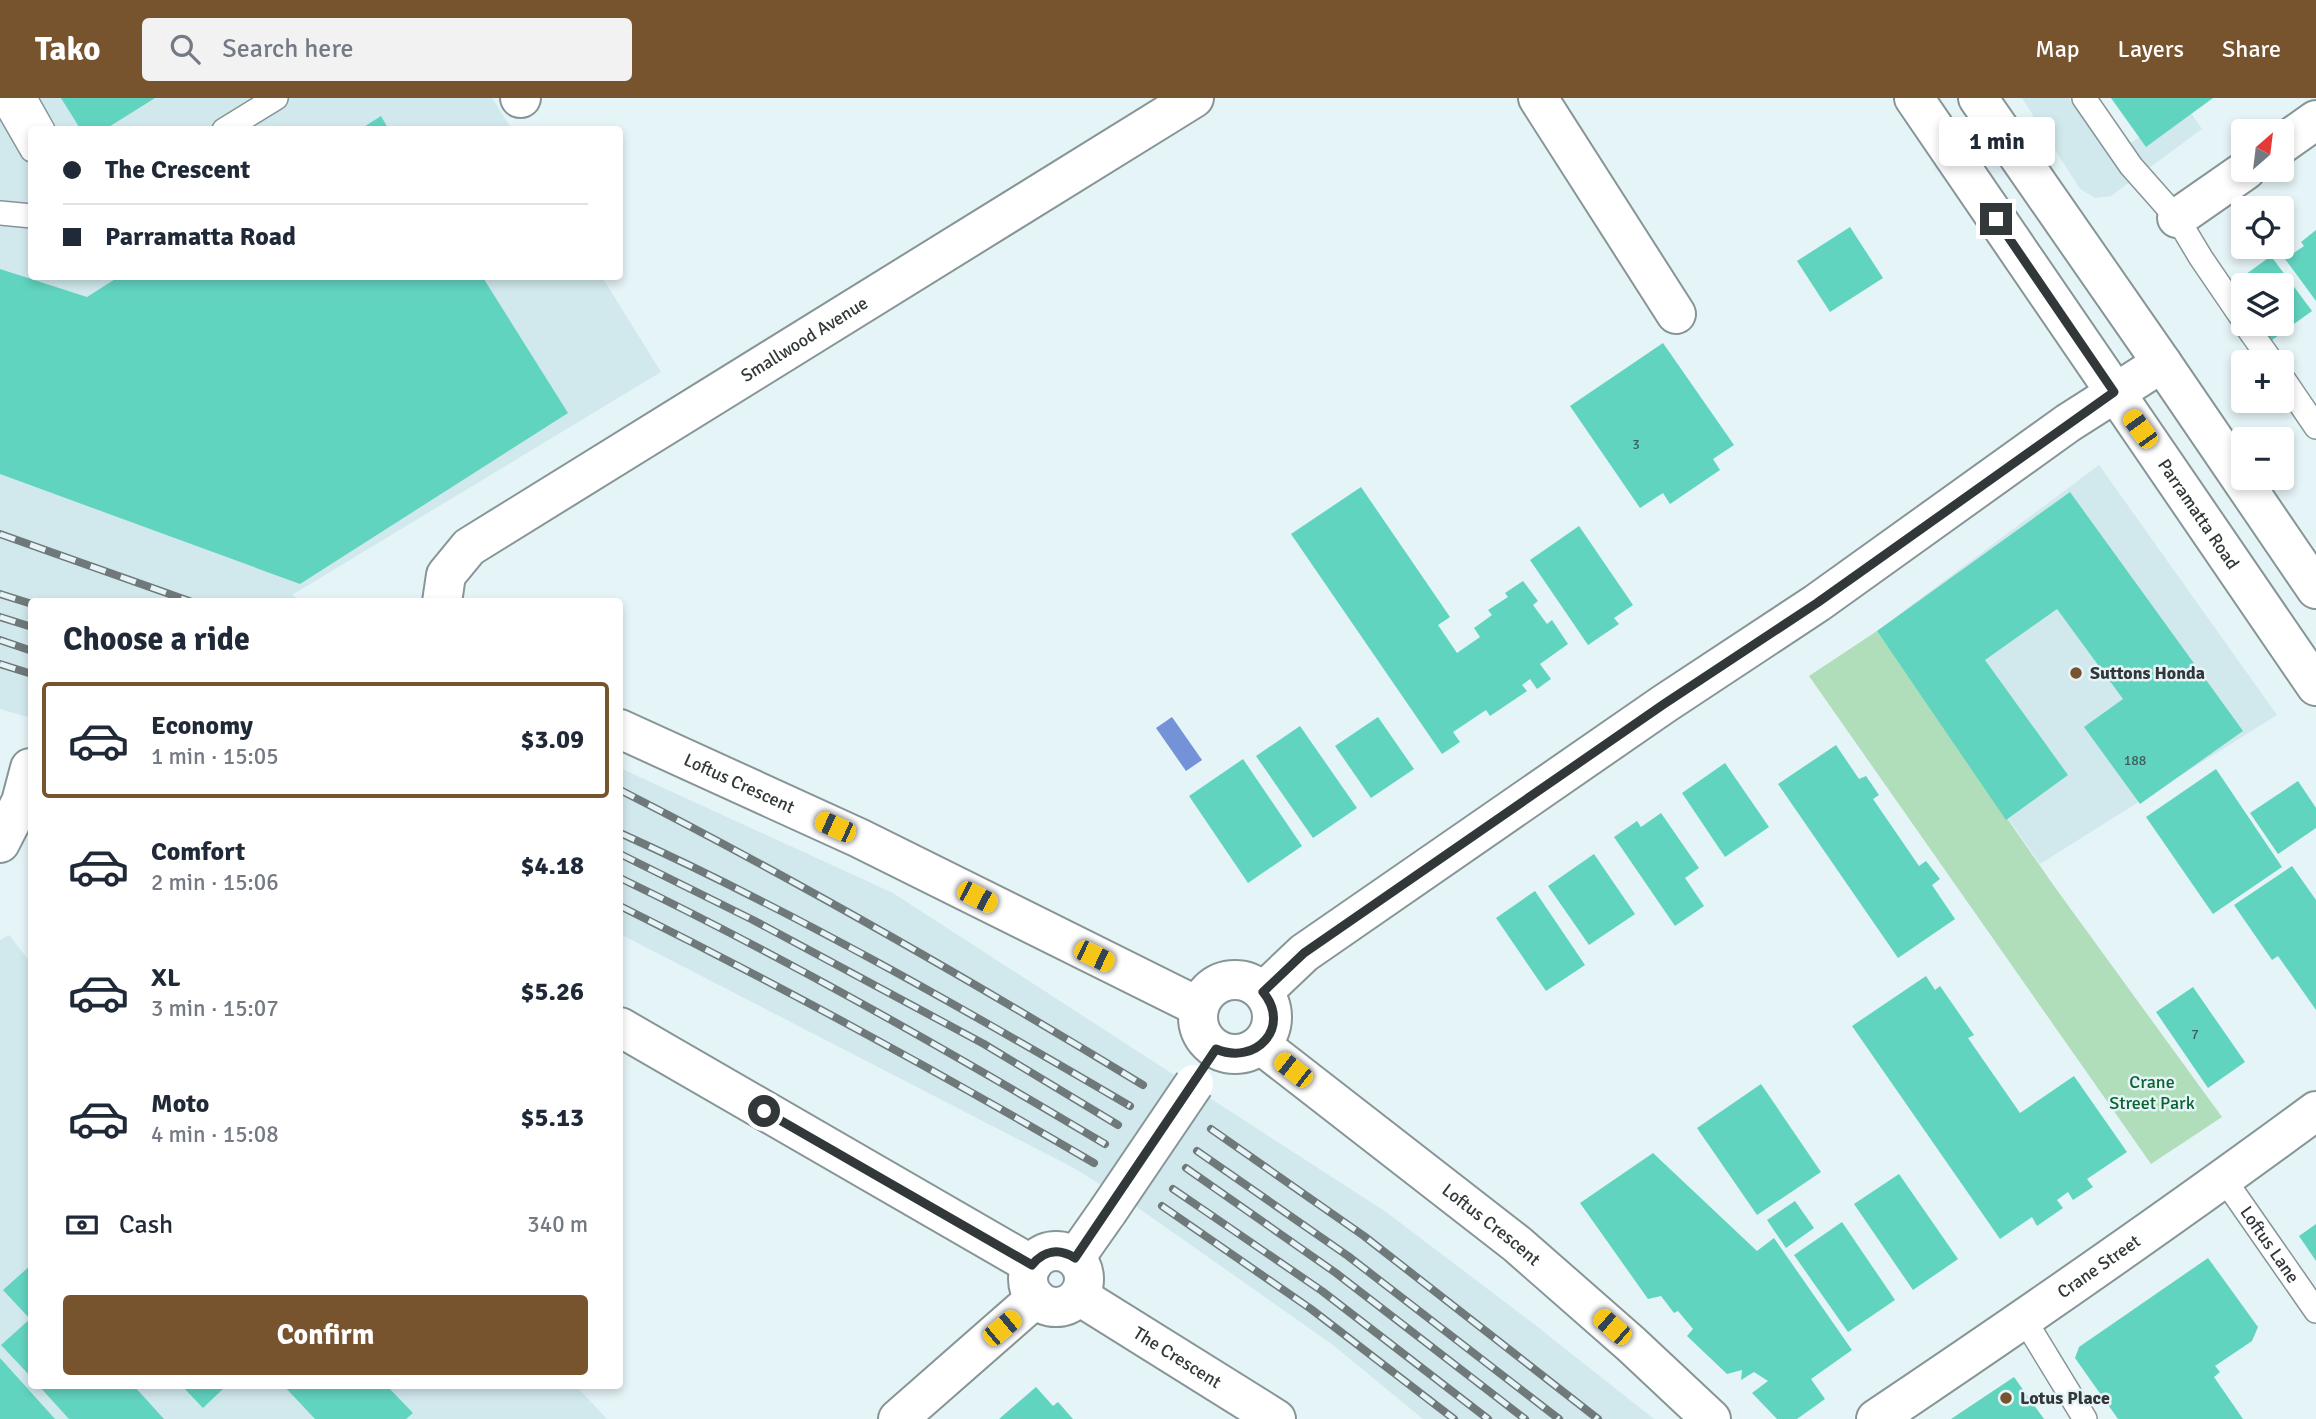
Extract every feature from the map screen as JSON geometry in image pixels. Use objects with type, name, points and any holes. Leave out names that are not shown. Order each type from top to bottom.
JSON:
[{"type":"main road","name":"Smallwood Avenue","points":[[442,598],[446,575],[469,547],[1194,98]]},
{"type":"main road","points":[[1538,98],[1676,314]]},
{"type":"main road","name":"Parramatta Road","points":[[1914,98],[2316,687]]},
{"type":"main road","points":[[1978,98],[2316,589]]},
{"type":"main road","points":[[2294,136],[2316,120]]},
{"type":"main road","points":[[2177,218],[2231,180]]},
{"type":"main road","points":[[1263,992],[1304,953],[1652,712],[1817,603],[2114,392],[2162,363]]},
{"type":"main road","name":"Loftus Crescent","points":[[623,730],[859,838],[1199,1007]]},
{"type":"main road","points":[[0,844],[22,802],[21,766]]},
{"type":"main road","points":[[1232,979],[1243,980],[1263,992],[1271,1006],[1271,1031],[1261,1045],[1239,1055],[1227,1054],[1216,1049],[1200,1031],[1199,1007],[1211,988],[1232,979]]},
{"type":"main road","points":[[623,1029],[1034,1282],[1042,1304],[1058,1307],[1074,1301],[1079,1296],[1084,1280],[1083,1272],[1075,1258],[1067,1253],[1043,1254],[1034,1282],[898,1419]]},
{"type":"main road","name":"Loftus Crescent","points":[[1261,1045],[1517,1244],[1631,1344],[1711,1419]]},
{"type":"main road","points":[[1075,1258],[1216,1049]]},
{"type":"main road","name":"Crane Street","points":[[1876,1419],[2224,1179],[2316,1111]]},
{"type":"main road","name":"The Crescent","points":[[1079,1296],[1276,1419]]},
{"type":"lane","points":[[2,98],[28,143]]},
{"type":"lane","points":[[24,98],[41,126]]},
{"type":"lane","points":[[231,126],[276,98]]},
{"type":"lane","points":[[2084,98],[2131,166],[2177,218],[2231,303]]},
{"type":"lane","points":[[0,213],[28,216]]},
{"type":"lane","points":[[2294,395],[2316,427]]},
{"type":"lane","name":"Loftus Lane","points":[[2224,1179],[2316,1311]]},
{"type":"lane","points":[[2024,1319],[2085,1419]]},
{"type":"shaded area","points":[[0,98],[492,98],[510,126],[28,126],[28,280],[604,280],[661,372],[292,595],[297,598],[28,598],[28,717],[0,709]]},
{"type":"shaded area","points":[[2022,98],[2069,98],[2111,156],[2186,106],[2202,129],[2111,196],[2095,198],[2080,189]]},
{"type":"shaded area","name":"Suttons Honda","points":[[2099,465],[2277,715],[2040,864],[1877,631]]},
{"type":"shaded area","points":[[623,769],[893,893],[1386,1212],[1654,1419],[1423,1419],[1333,1345],[1134,1205],[1072,1167],[623,936]]},
{"type":"shaded area","points":[[9,935],[28,959],[28,1389],[579,1389],[607,1419],[0,1419],[0,940]]},
{"type":"green space","name":"Crane Street Park","points":[[1877,631],[2054,886],[2222,1117],[2151,1164],[1809,676]]},
{"type":"water","points":[[1172,717],[1202,760],[1186,771],[1156,728]]},
{"type":"building","points":[[61,98],[155,98],[110,126],[78,126]]},
{"type":"building","points":[[2111,98],[2213,98],[2146,147]]},
{"type":"building","points":[[381,116],[387,126],[365,126]]},
{"type":"building","points":[[1850,227],[1883,278],[1830,312],[1797,261]]},
{"type":"building","points":[[2316,230],[2316,301],[2285,259],[2294,259],[2294,253],[2304,246],[2301,242]]},
{"type":"building","points":[[2267,259],[2273,259],[2284,273],[2248,273]]},
{"type":"building","points":[[0,269],[87,297],[114,280],[485,280],[568,413],[300,584],[0,474]]},
{"type":"building","points":[[2294,287],[2312,311],[2294,324]]},
{"type":"building","points":[[1663,343],[1734,445],[1713,459],[1720,470],[1670,504],[1663,493],[1640,508],[1570,406]]},
{"type":"building","points":[[1361,487],[1450,617],[1438,625],[1457,653],[1480,637],[1474,628],[1492,615],[1488,610],[1508,597],[1505,593],[1523,581],[1538,601],[1533,605],[1547,624],[1552,620],[1568,644],[1540,664],[1551,679],[1537,689],[1530,679],[1522,685],[1527,691],[1490,716],[1486,710],[1453,732],[1460,742],[1442,754],[1291,534]]},
{"type":"building","name":"Suttons Honda","points":[[2070,492],[2243,731],[2140,804],[2084,727],[2123,699],[2057,609],[1985,660],[2068,775],[2006,820],[1877,631]]},
{"type":"building","points":[[1579,526],[1633,605],[1614,618],[1619,624],[1588,645],[1530,560]]},
{"type":"building","points":[[1378,717],[1414,769],[1371,798],[1335,746]]},
{"type":"building","points":[[1300,726],[1357,808],[1313,838],[1256,756]]},
{"type":"building","points":[[1836,745],[1859,779],[1866,776],[1879,795],[1873,799],[1919,866],[1926,861],[1940,879],[1932,885],[1955,919],[1898,958],[1778,784]]},
{"type":"building","points":[[1243,759],[1302,846],[1248,883],[1189,796]]},
{"type":"building","points":[[1725,763],[1769,827],[1725,857],[1682,793]]},
{"type":"building","points":[[2216,769],[2282,867],[2213,914],[2146,817]]},
{"type":"building","points":[[2298,781],[2316,808],[2316,828],[2278,854],[2250,813]]},
{"type":"building","points":[[1661,813],[1699,868],[1685,878],[1704,906],[1675,926],[1614,837],[1637,821],[1641,827]]},
{"type":"building","points":[[1594,854],[1635,914],[1589,945],[1548,886]]},
{"type":"building","points":[[2292,866],[2316,900],[2316,1010],[2278,956],[2272,960],[2234,905]]},
{"type":"building","points":[[1535,891],[1585,965],[1546,991],[1496,918]]},
{"type":"building","points":[[1926,976],[1935,990],[1940,986],[1974,1035],[1968,1038],[2020,1113],[2074,1076],[2127,1152],[2087,1179],[2093,1187],[2073,1200],[2068,1192],[2057,1200],[2063,1208],[2037,1226],[2032,1217],[2000,1239],[1852,1026]]},
{"type":"building","points":[[2193,987],[2245,1062],[2208,1088],[2156,1012]]},
{"type":"building","points":[[1761,1084],[1821,1172],[1757,1215],[1697,1128]]},
{"type":"building","points":[[1653,1153],[1757,1251],[1774,1238],[1852,1350],[1811,1379],[1825,1399],[1797,1419],[1777,1419],[1752,1393],[1768,1381],[1754,1372],[1741,1380],[1742,1370],[1727,1374],[1687,1336],[1693,1329],[1678,1311],[1674,1313],[1661,1296],[1648,1299],[1580,1203]]},
{"type":"building","points":[[1899,1174],[1958,1259],[1913,1290],[1854,1204]]},
{"type":"building","points":[[1795,1201],[1814,1228],[1786,1248],[1767,1220]]},
{"type":"building","points":[[1842,1222],[1895,1300],[1848,1332],[1794,1255]]},
{"type":"building","points":[[2316,1224],[2316,1261],[2299,1236]]},
{"type":"building","points":[[2208,1258],[2258,1327],[2252,1341],[2215,1366],[2220,1372],[2214,1377],[2243,1419],[2118,1419],[2075,1358],[2079,1347]]},
{"type":"building","points":[[28,1268],[28,1317],[3,1290]]},
{"type":"building","points":[[28,1321],[28,1374],[1,1345]]},
{"type":"building","points":[[0,1358],[55,1419],[0,1419]]},
{"type":"building","name":"Lotus Place","points":[[2014,1377],[2044,1419],[1951,1419]]},
{"type":"building","points":[[1036,1387],[1053,1406],[1058,1402],[1073,1419],[999,1419]]},
{"type":"building","points":[[42,1389],[137,1389],[164,1419],[69,1419]]},
{"type":"building","points":[[185,1389],[223,1389],[203,1408]]},
{"type":"building","points":[[287,1389],[390,1389],[413,1413],[406,1419],[315,1419]]},
{"type":"railway","points":[[0,534],[181,598]]},
{"type":"railway","points":[[0,594],[28,603]]},
{"type":"railway","points":[[0,617],[28,626]]},
{"type":"railway","points":[[0,640],[28,650]]},
{"type":"railway","points":[[0,664],[28,673]]},
{"type":"railway","points":[[623,792],[884,933],[1143,1085]]},
{"type":"railway","points":[[623,834],[815,929],[1130,1106]]},
{"type":"railway","points":[[623,855],[753,920],[984,1044],[1118,1125]]},
{"type":"railway","points":[[623,880],[744,940],[866,1006],[1105,1144]]},
{"type":"railway","points":[[623,908],[859,1030],[1094,1163]]},
{"type":"railway","points":[[1211,1129],[1364,1236],[1598,1419]]},
{"type":"railway","points":[[1197,1151],[1348,1256],[1559,1419]]},
{"type":"railway","points":[[1186,1168],[1336,1273],[1525,1419]]},
{"type":"railway","points":[[1173,1189],[1322,1291],[1488,1419]]},
{"type":"railway","points":[[1162,1206],[1311,1309],[1454,1419]]},
{"type":"place","name":"Suttons Honda","points":[[2076,673]]},
{"type":"place","name":"Lotus Place","points":[[2006,1398]]},
{"type":"route","points":[[764,1111],[1032,1265],[1043,1254],[1051,1252],[1067,1253],[1075,1258],[1216,1049],[1239,1055],[1251,1051],[1266,1039],[1271,1031],[1273,1015],[1268,998],[1263,992],[1283,970],[1664,704],[1817,603],[2114,392],[1996,219]]}]
